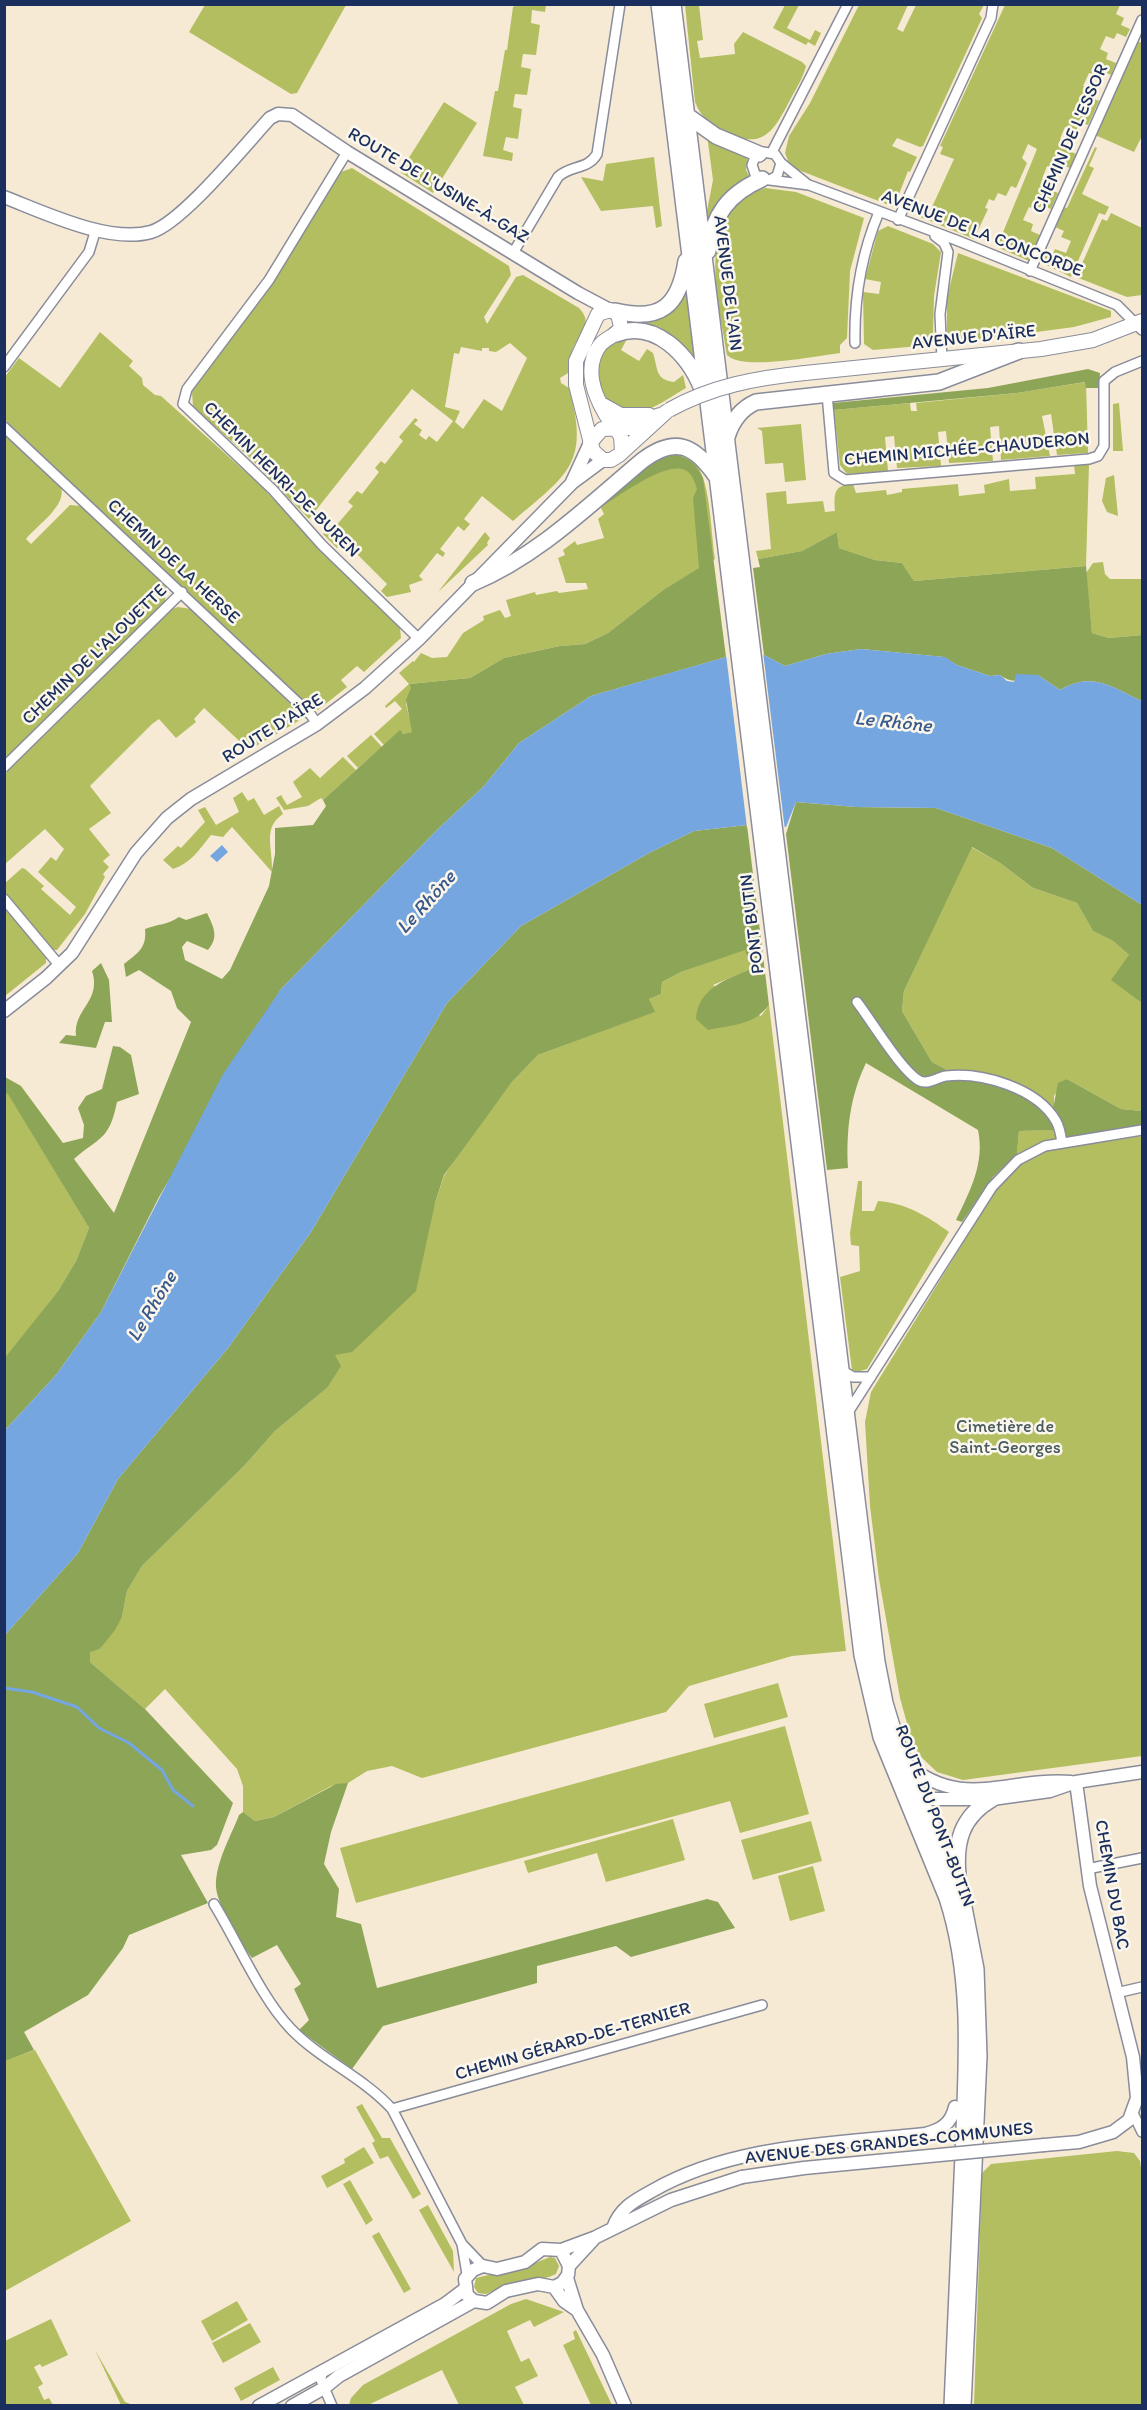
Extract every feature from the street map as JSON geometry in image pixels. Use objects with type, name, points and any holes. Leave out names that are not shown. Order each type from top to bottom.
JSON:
[{"type":"main road","name":"AVENUE DE L'AIN","points":[[659,4],[717,478],[735,565]]},
{"type":"main road","name":"AVENUE DE L'AIN","points":[[673,4],[727,437],[735,565]]},
{"type":"main road","points":[[685,114],[716,136],[765,153]]},
{"type":"main road","points":[[705,269],[711,233],[718,213],[739,190],[766,179]]},
{"type":"main road","points":[[663,413],[633,428],[622,451],[615,458],[603,460],[596,455],[590,442],[575,373],[579,352],[598,314],[612,310],[649,314],[660,311],[672,302],[683,283],[689,240]]},
{"type":"main road","points":[[612,310],[622,322],[614,335]]},
{"type":"main road","points":[[594,323],[600,334],[614,335]]},
{"type":"main road","name":"AVENUE D'AÏRE","points":[[663,413],[724,386],[805,373],[1019,351],[1093,340],[1140,325]]},
{"type":"main road","points":[[622,451],[621,436],[613,429],[594,391],[592,366],[601,344],[614,335],[628,330],[642,331],[675,347],[690,363],[707,402]]},
{"type":"main road","points":[[727,437],[735,418],[750,405],[945,381],[979,365],[1019,351]]},
{"type":"main road","points":[[603,405],[618,414],[633,428]]},
{"type":"main road","points":[[590,442],[602,429],[633,428],[663,413]]},
{"type":"main road","points":[[473,583],[505,570],[531,552],[643,460],[663,448],[676,446],[694,452],[717,478]]},
{"type":"main road","name":"PONT BUTIN","points":[[735,565],[823,1279]]},
{"type":"main road","name":"ROUTE DU PONT-BUTIN","points":[[823,1279],[841,1370],[878,1669],[891,1724],[905,1763],[959,1888],[972,1940],[979,2022],[963,2406]]},
{"type":"main road","name":"ROUTE DU PONT-BUTIN","points":[[823,1279],[865,1670],[881,1737],[947,1898],[962,1962],[966,2046],[952,2406]]},
{"type":"main road","points":[[959,1888],[957,1851],[961,1830],[971,1814],[992,1800]]},
{"type":"main road","points":[[947,1898],[956,1992],[955,2107]]},
{"type":"street","points":[[513,253],[558,177],[565,171],[588,165],[597,154],[620,4]]},
{"type":"street","points":[[765,153],[781,163],[777,176],[766,179],[755,174],[752,165],[765,153],[848,4]]},
{"type":"street","points":[[898,220],[991,18],[993,4]]},
{"type":"street","name":"CHEMIN DE L'ESSOR","points":[[1030,271],[1143,20]]},
{"type":"street","name":"ROUTE DE L'USINE-À-GAZ","points":[[96,230],[135,234],[152,232],[168,224],[278,114],[292,115],[347,152],[578,293],[612,310]]},
{"type":"street","name":"CHEMIN HENRI-DE-BUREN","points":[[347,152],[269,280],[187,389],[183,404],[273,490],[322,545],[419,639]]},
{"type":"street","name":"AVENUE DE LA CONCORDE","points":[[781,163],[809,185]]},
{"type":"street","name":"AVENUE DE LA CONCORDE","points":[[766,179],[809,185],[971,247],[1118,305],[1140,325]]},
{"type":"street","points":[[4,197],[96,230],[89,252],[4,367]]},
{"type":"street","points":[[855,343],[854,316],[859,276],[879,212]]},
{"type":"street","points":[[931,233],[944,243],[948,252],[940,314],[942,360]]},
{"type":"street","points":[[948,252],[956,246],[971,247]]},
{"type":"street","name":"ROUTE DE L'USINE-À-GAZ","points":[[578,293],[591,311],[594,323]]},
{"type":"street","name":"CHEMIN MICHÉE-CHAUDERON","points":[[827,394],[834,473],[845,480],[1089,459],[1098,456],[1104,446],[1104,381],[1115,372],[1143,361]]},
{"type":"street","name":"CHEMIN DE LA HERSE","points":[[4,427],[182,592],[311,715],[317,724]]},
{"type":"street","name":"ROUTE D'AÏRE","points":[[572,483],[590,442]]},
{"type":"street","name":"ROUTE D'AÏRE","points":[[4,1011],[60,966],[89,930],[136,853],[167,818],[191,800],[317,724],[365,688],[419,639],[572,483],[603,460]]},
{"type":"street","name":"CHEMIN DE L'ALOUETTE","points":[[4,766],[182,592]]},
{"type":"street","points":[[4,899],[60,966]]},
{"type":"street","points":[[857,1002],[907,1071],[919,1081],[929,1082],[949,1076],[980,1079],[1008,1086],[1027,1095],[1050,1113],[1058,1124],[1062,1143]]},
{"type":"street","points":[[846,1415],[998,1179],[1031,1151],[1062,1143],[1143,1131]]},
{"type":"street","points":[[841,1370],[854,1377],[871,1377]]},
{"type":"street","points":[[905,1763],[932,1782],[958,1790],[982,1790],[1049,1780],[1076,1782]]},
{"type":"street","points":[[903,1794],[921,1799],[992,1800],[1050,1791],[1076,1782],[1143,1772]]},
{"type":"street","name":"CHEMIN DU BAC","points":[[1076,1782],[1087,1869],[1135,2068],[1137,2098],[1133,2113]]},
{"type":"street","points":[[1087,1869],[1143,1858]]},
{"type":"street","points":[[214,1904],[241,1954],[288,2026],[379,2096],[392,2109],[462,2244],[483,2266]]},
{"type":"street","points":[[1116,1994],[1143,1987]]},
{"type":"street","name":"CHEMIN GÉRARD-DE-TERNIER","points":[[392,2109],[762,2006]]},
{"type":"street","name":"AVENUE DES GRANDES-COMMUNES","points":[[613,2228],[622,2211],[635,2200],[704,2167],[774,2150],[938,2131],[950,2122],[955,2107]]},
{"type":"street","points":[[1133,2113],[1143,2132]]},
{"type":"street","name":"AVENUE DES GRANDES-COMMUNES","points":[[467,2274],[483,2266],[497,2269],[525,2262],[542,2249],[561,2250],[596,2237],[671,2200],[742,2177],[804,2168],[1079,2142],[1103,2136],[1124,2125],[1133,2113]]},
{"type":"street","name":"AVENUE DES GRANDES-COMMUNES","points":[[554,2287],[596,2237]]},
{"type":"street","points":[[462,2244],[467,2274],[465,2289],[474,2301]]},
{"type":"street","points":[[561,2250],[567,2256],[568,2272],[577,2310],[603,2355],[626,2406]]},
{"type":"street","points":[[292,2406],[324,2388],[339,2376],[474,2301],[487,2303],[506,2290],[530,2285],[554,2287],[564,2301],[577,2310]]},
{"type":"street","points":[[259,2406],[445,2304],[465,2289]]},
{"type":"street","points":[[322,2372],[324,2388],[332,2406]]},
{"type":"green space","points":[[205,5],[346,5],[297,93],[291,94],[189,32]]},
{"type":"green space","points":[[516,5],[546,5],[545,12],[532,10],[531,23],[540,25],[536,55],[523,54],[521,67],[531,69],[527,95],[515,94],[513,107],[522,109],[518,139],[506,137],[503,150],[513,153],[512,161],[483,156],[495,91],[498,91],[505,50],[507,50],[513,7]]},
{"type":"green space","points":[[685,5],[699,5],[703,40],[697,41],[700,58],[735,54],[734,44],[743,32],[806,66],[784,112],[772,130],[765,135],[757,139],[736,137],[714,125],[700,112],[695,102]]},
{"type":"green space","points":[[785,5],[799,5],[787,28],[810,40],[815,30],[821,33],[815,46],[808,42],[806,45],[773,28]]},
{"type":"green space","points":[[859,5],[908,5],[897,29],[903,32],[916,5],[984,5],[979,14],[982,18],[923,146],[920,147],[897,138],[892,146],[917,157],[910,172],[908,171],[894,207],[796,169],[789,163],[785,153],[789,136],[810,103]]},
{"type":"green space","points":[[1005,5],[1120,5],[1116,14],[1124,18],[1121,25],[1130,29],[1126,37],[1117,33],[1114,39],[1106,36],[1100,49],[1108,53],[1106,59],[1116,63],[1111,75],[1101,70],[1098,76],[1089,73],[1083,86],[1092,90],[1089,97],[1099,101],[1088,125],[1080,122],[1076,131],[1065,127],[1060,139],[1069,143],[1067,150],[1076,154],[1070,168],[1060,164],[1057,170],[1047,166],[1042,179],[1052,184],[1049,189],[1058,193],[1051,209],[1041,205],[1039,211],[1029,207],[1023,220],[1033,224],[1031,231],[1040,235],[1029,261],[997,247],[1037,149],[1028,144],[1022,158],[1027,163],[1016,188],[1011,186],[1006,196],[998,193],[994,201],[989,199],[985,208],[988,209],[974,239],[918,216],[919,212],[927,218],[954,159],[940,154],[943,147],[940,146]]},
{"type":"green space","points":[[1137,41],[1142,43],[1142,136],[1134,152],[1095,135]]},
{"type":"green space","points":[[444,102],[477,123],[433,193],[400,172]]},
{"type":"green space","points":[[707,135],[748,156],[746,170],[750,178],[726,194],[709,217],[706,216],[713,180]]},
{"type":"green space","points":[[1095,147],[1097,148],[1089,166],[1094,168],[1082,194],[1109,207],[1105,215],[1099,213],[1071,277],[1040,262],[1044,253],[1052,256],[1055,249],[1066,253],[1071,241],[1061,237],[1064,231],[1055,227],[1064,207],[1067,208]]},
{"type":"green space","points":[[654,157],[662,226],[656,228],[653,206],[601,211],[581,177],[603,181],[606,164]]},
{"type":"green space","points":[[352,168],[509,266],[511,275],[484,317],[487,324],[516,277],[523,275],[579,308],[586,324],[573,348],[568,373],[560,378],[561,383],[569,388],[575,414],[577,434],[570,465],[548,491],[513,521],[482,496],[464,519],[470,524],[464,531],[458,526],[440,549],[445,553],[443,557],[437,553],[419,576],[423,580],[409,585],[411,592],[387,597],[381,591],[387,584],[344,541],[337,548],[323,534],[330,525],[334,528],[353,506],[348,502],[357,491],[362,494],[379,472],[375,468],[381,461],[385,464],[403,441],[399,437],[415,418],[418,420],[414,424],[422,430],[419,435],[426,440],[429,436],[437,442],[453,421],[412,389],[309,519],[249,457],[193,407],[192,391],[270,286],[341,172]],"holes":[[[510,343],[527,358],[502,411],[484,399],[463,429],[455,422],[460,411],[445,407],[454,353],[459,354],[461,347],[482,351],[482,348],[489,348],[489,351],[496,352]]]},
{"type":"green space","points":[[765,188],[796,192],[864,218],[850,271],[847,338],[840,345],[840,353],[763,362],[735,360],[727,355],[717,295],[716,252],[720,233],[727,215],[740,200],[748,194]]},
{"type":"green space","points":[[1111,213],[1142,228],[1142,295],[1127,297],[1076,277],[1102,219],[1107,221]]},
{"type":"green space","points":[[888,226],[933,244],[941,252],[934,296],[933,334],[920,346],[873,350],[864,344],[863,292],[879,294],[881,282],[865,279],[878,231]]},
{"type":"green space","points":[[958,253],[1111,311],[1111,317],[1074,327],[947,344],[947,298]]},
{"type":"green space","points":[[689,292],[698,361],[694,362],[628,326],[627,319],[666,313]]},
{"type":"green space","points":[[100,332],[133,361],[129,366],[142,378],[143,385],[155,395],[161,396],[258,483],[343,573],[400,628],[401,638],[364,672],[357,666],[341,680],[347,687],[318,710],[311,709],[5,420],[4,378],[19,358],[60,388]]},
{"type":"green space","points":[[628,337],[621,350],[639,361],[647,349],[653,353],[663,379],[674,382],[683,375],[686,388],[659,404],[637,412],[617,407],[607,399],[598,374],[600,361],[605,349],[614,341]]},
{"type":"green space","points":[[1088,369],[1100,373],[1099,388],[1086,388],[1085,382],[1017,393],[834,410],[833,403],[988,388]]},
{"type":"green space","points":[[1086,382],[1088,453],[1057,455],[1051,414],[1042,416],[1050,456],[1001,460],[999,426],[990,427],[993,461],[949,463],[946,431],[938,432],[941,466],[897,468],[894,436],[885,437],[888,471],[847,474],[840,465],[834,410],[910,403],[911,411],[917,411],[916,403],[1017,393]]},
{"type":"green space","points":[[1119,403],[1123,451],[1113,451],[1113,404]]},
{"type":"green space","points":[[801,424],[806,480],[785,482],[783,463],[765,464],[762,431],[757,428]]},
{"type":"green space","points":[[4,434],[61,487],[60,501],[50,515],[26,539],[31,544],[70,505],[81,506],[166,588],[165,602],[5,759]]},
{"type":"green space","points":[[677,455],[691,460],[697,466],[702,474],[708,497],[715,559],[663,590],[608,633],[585,644],[560,646],[504,658],[470,678],[409,684],[399,673],[414,662],[421,653],[432,658],[447,657],[463,633],[484,620],[483,616],[500,610],[505,618],[511,616],[506,600],[535,592],[536,595],[588,589],[586,583],[566,583],[558,558],[565,555],[563,550],[575,541],[577,545],[604,538],[598,519],[604,514],[599,504]]},
{"type":"green space","points":[[677,455],[693,463],[703,478],[726,657],[591,696],[519,743],[484,786],[439,828],[281,989],[159,1197],[101,1312],[56,1375],[5,1430],[4,1359],[58,1291],[76,1261],[89,1228],[8,1094],[5,1093],[5,1077],[21,1086],[63,1143],[83,1138],[84,1125],[78,1108],[86,1096],[102,1089],[113,1046],[120,1047],[131,1055],[139,1094],[117,1102],[107,1131],[74,1159],[114,1213],[191,1022],[177,1008],[171,991],[139,970],[126,977],[124,964],[143,946],[145,929],[171,922],[179,917],[186,920],[207,913],[214,932],[213,941],[208,950],[187,941],[182,947],[185,960],[222,979],[230,970],[269,886],[275,854],[275,828],[313,825],[326,806],[323,800],[400,730],[403,734],[412,732],[406,700],[411,688],[409,684],[470,678],[504,658],[560,646],[585,644],[608,633],[663,590],[699,568],[693,498],[697,489],[693,478],[687,471],[676,469],[654,475],[601,507],[599,504],[644,466]]},
{"type":"green space","points":[[1089,464],[1086,566],[914,581],[902,563],[875,560],[839,548],[837,532],[802,551],[758,559],[756,551],[771,549],[766,493],[786,491],[787,504],[823,501],[825,512],[835,511],[836,492],[838,488],[846,485],[853,484],[856,493],[886,490],[887,495],[902,492],[902,489],[958,484],[959,496],[985,493],[984,485],[1009,479],[1010,491],[1036,489],[1035,477],[1075,474],[1074,465]]},
{"type":"green space","points":[[1114,475],[1118,516],[1107,512],[1102,501],[1106,478]]},
{"type":"green space","points":[[485,532],[490,538],[488,545],[438,592]]},
{"type":"green space","points":[[837,532],[839,548],[875,560],[902,563],[914,581],[1086,566],[1092,633],[1109,638],[1142,635],[1142,701],[1102,683],[1082,682],[1060,690],[1038,675],[1014,681],[1000,675],[990,676],[957,665],[944,657],[861,649],[826,654],[785,666],[764,655],[753,568],[760,567],[758,559],[802,551]]},
{"type":"green space","points":[[1103,562],[1105,574],[1110,579],[1142,579],[1142,635],[1109,638],[1092,633],[1086,573],[1093,563]]},
{"type":"green space","points":[[178,607],[191,609],[302,715],[302,719],[249,750],[204,708],[194,719],[196,722],[176,738],[159,719],[152,724],[90,786],[111,813],[89,829],[110,855],[103,861],[109,867],[103,874],[105,877],[85,914],[57,950],[53,950],[5,893],[5,883],[22,868],[25,869],[44,886],[41,889],[70,915],[76,907],[38,872],[51,857],[56,861],[64,849],[45,829],[5,864],[5,774],[172,609]]},
{"type":"green space","points":[[409,684],[412,688],[406,704],[413,732],[403,734],[400,731],[384,745],[374,734],[402,709],[395,701],[386,708],[385,706]]},
{"type":"green space","points":[[371,735],[382,747],[358,768],[347,756]]},
{"type":"green space","points":[[343,757],[356,770],[323,800],[321,798],[308,806],[284,810],[276,798],[281,795],[287,805],[302,797],[293,782],[310,768],[320,778]]},
{"type":"green space","points":[[242,792],[248,801],[254,798],[264,815],[279,806],[283,814],[273,825],[271,832],[272,872],[232,827],[223,837],[211,835],[194,855],[173,869],[163,860],[178,846],[181,848],[205,822],[198,810],[205,807],[216,825],[239,812],[233,798]]},
{"type":"green space","points":[[796,802],[856,807],[936,808],[1052,848],[1142,905],[1142,1003],[1111,980],[1129,955],[1113,941],[1093,931],[1077,903],[1033,888],[1000,863],[972,847],[904,991],[902,1011],[932,1062],[949,1071],[976,1074],[1042,1100],[1053,1109],[1058,1083],[1067,1079],[1121,1109],[1142,1111],[1142,1126],[1067,1137],[1064,1130],[1019,1131],[1017,1154],[993,1177],[962,1222],[956,1220],[978,1165],[980,1142],[978,1130],[866,1063],[856,1088],[850,1114],[848,1168],[827,1170],[786,834]]},
{"type":"green space","points":[[747,825],[769,1005],[757,1017],[726,1027],[708,1030],[696,1019],[698,1008],[708,992],[724,981],[751,969],[745,950],[681,972],[662,982],[661,994],[649,999],[655,1012],[538,1055],[512,1082],[444,1175],[435,1203],[416,1291],[352,1352],[335,1355],[341,1366],[327,1388],[275,1431],[245,1465],[142,1566],[127,1591],[122,1617],[115,1630],[100,1649],[90,1652],[90,1662],[145,1709],[233,1803],[217,1845],[211,1850],[181,1855],[208,1903],[129,1935],[123,1948],[88,1995],[24,2032],[34,2050],[5,2061],[5,1635],[78,1553],[118,1479],[228,1348],[311,1232],[447,1003],[521,926],[649,853],[694,831]]},
{"type":"green space","points":[[971,847],[1000,863],[1033,888],[1077,903],[1093,931],[1113,941],[1129,955],[1138,1000],[1142,1003],[1142,1111],[1121,1109],[1067,1079],[1054,1096],[1054,1109],[1042,1100],[976,1074],[949,1071],[932,1062],[902,1011],[904,991]]},
{"type":"green space","points":[[5,907],[46,958],[46,963],[5,996]]},
{"type":"green space","points":[[745,949],[751,969],[713,985],[761,1016],[769,1005],[846,1651],[792,1656],[689,1686],[666,1712],[422,1778],[392,1766],[367,1771],[348,1783],[331,1786],[274,1817],[255,1821],[243,1812],[243,1786],[237,1769],[165,1689],[145,1709],[90,1662],[90,1651],[100,1649],[122,1617],[127,1591],[142,1566],[245,1465],[275,1431],[327,1388],[334,1355],[435,1203],[444,1176],[512,1082],[538,1055],[654,1012],[649,999],[661,994],[662,982],[681,972]]},
{"type":"green space","points":[[101,963],[109,980],[112,1022],[105,1022],[96,1048],[59,1043],[66,1035],[76,1036],[76,1027],[93,990],[92,971]]},
{"type":"green space","points":[[4,1093],[8,1093],[89,1228],[76,1261],[58,1291],[5,1359]]},
{"type":"green space","points":[[1057,1130],[1056,1140],[1038,1144],[1017,1154],[1019,1131]]},
{"type":"green space","name":"Cimetière de Saint-Georges","points":[[1142,1136],[1142,1756],[963,1780],[937,1772],[920,1756],[913,1745],[900,1698],[879,1579],[870,1506],[865,1422],[871,1392],[992,1196],[1019,1165],[1045,1151]]},
{"type":"green space","points":[[858,1181],[862,1181],[862,1211],[874,1211],[878,1201],[898,1204],[924,1216],[949,1232],[867,1369],[857,1372],[852,1370],[840,1277],[860,1271],[859,1246],[851,1245],[850,1233]]},
{"type":"green space","points":[[778,1683],[788,1717],[714,1738],[704,1704]]},
{"type":"green space","points":[[785,1726],[809,1814],[740,1833],[730,1801],[356,1903],[340,1848]]},
{"type":"green space","points":[[348,1783],[331,1832],[324,1864],[339,1889],[336,1917],[361,1924],[377,1988],[707,1899],[718,1902],[735,1928],[631,1957],[616,1946],[537,1966],[537,1983],[383,2026],[352,2069],[299,2030],[309,2020],[294,1989],[301,1984],[277,1945],[252,1958],[225,1913],[216,1887],[221,1859],[239,1815],[243,1812],[255,1821],[274,1817],[336,1784]]},
{"type":"green space","points":[[673,1819],[685,1860],[606,1882],[597,1853],[528,1873],[524,1861]]},
{"type":"green space","points":[[811,1821],[822,1861],[753,1880],[741,1840]]},
{"type":"green space","points":[[813,1866],[825,1911],[790,1921],[778,1876]]},
{"type":"green space","points":[[35,2050],[131,2221],[5,2291],[4,2061]]},
{"type":"green space","points":[[362,2104],[382,2138],[390,2138],[421,2194],[413,2199],[388,2156],[380,2159],[372,2143],[375,2141],[356,2107]]},
{"type":"green space","points":[[364,2147],[374,2163],[327,2188],[321,2176],[345,2163],[344,2159]]},
{"type":"green space","points":[[1117,2151],[1134,2153],[1140,2161],[1142,2174],[1142,2405],[974,2405],[982,2173],[991,2164]]},
{"type":"green space","points":[[350,2180],[373,2220],[366,2225],[343,2184]]},
{"type":"green space","points":[[428,2205],[453,2251],[454,2272],[419,2210]]},
{"type":"green space","points":[[379,2232],[411,2289],[404,2293],[372,2236]]},
{"type":"green space","points":[[550,2257],[555,2258],[559,2266],[556,2274],[486,2294],[478,2293],[474,2287],[476,2278],[530,2265]]},
{"type":"green space","points":[[526,2299],[564,2312],[534,2327],[530,2320],[507,2331],[521,2362],[529,2358],[538,2376],[515,2387],[524,2405],[459,2405],[442,2370],[368,2405],[349,2405],[351,2398],[363,2385],[511,2304]]},
{"type":"green space","points":[[237,2301],[248,2320],[212,2341],[201,2321]]},
{"type":"green space","points":[[51,2319],[68,2355],[42,2367],[40,2364],[34,2367],[43,2384],[38,2387],[44,2400],[49,2398],[53,2405],[5,2405],[5,2341]]},
{"type":"green space","points":[[250,2323],[261,2342],[223,2363],[212,2343]]},
{"type":"green space","points":[[576,2330],[612,2405],[591,2405],[563,2345],[575,2339],[573,2332]]},
{"type":"green space","points":[[95,2350],[125,2402],[133,2405],[121,2405]]},
{"type":"green space","points":[[273,2367],[280,2380],[241,2401],[234,2388]]},
{"type":"water","name":"Le Rhône","points":[[861,649],[945,657],[957,665],[990,676],[1000,675],[1007,681],[1014,682],[1016,674],[1038,675],[1060,690],[1072,684],[1092,681],[1111,686],[1142,701],[1142,905],[1052,848],[936,808],[856,807],[796,802],[786,827],[747,825],[694,831],[649,853],[521,926],[447,1003],[311,1232],[228,1348],[118,1479],[78,1553],[5,1635],[5,1430],[56,1375],[101,1312],[223,1074],[281,989],[439,828],[484,786],[519,743],[591,696],[726,657],[764,655],[785,666],[826,654]]},
{"type":"water","points":[[222,845],[228,852],[217,862],[210,856]]},
{"type":"pier","points":[[763,652],[785,830],[747,828],[726,654]]},
{"type":"waterway","points":[[4,1688],[32,1692],[77,1707],[99,1728],[129,1743],[162,1770],[173,1790],[193,1806]]}]
